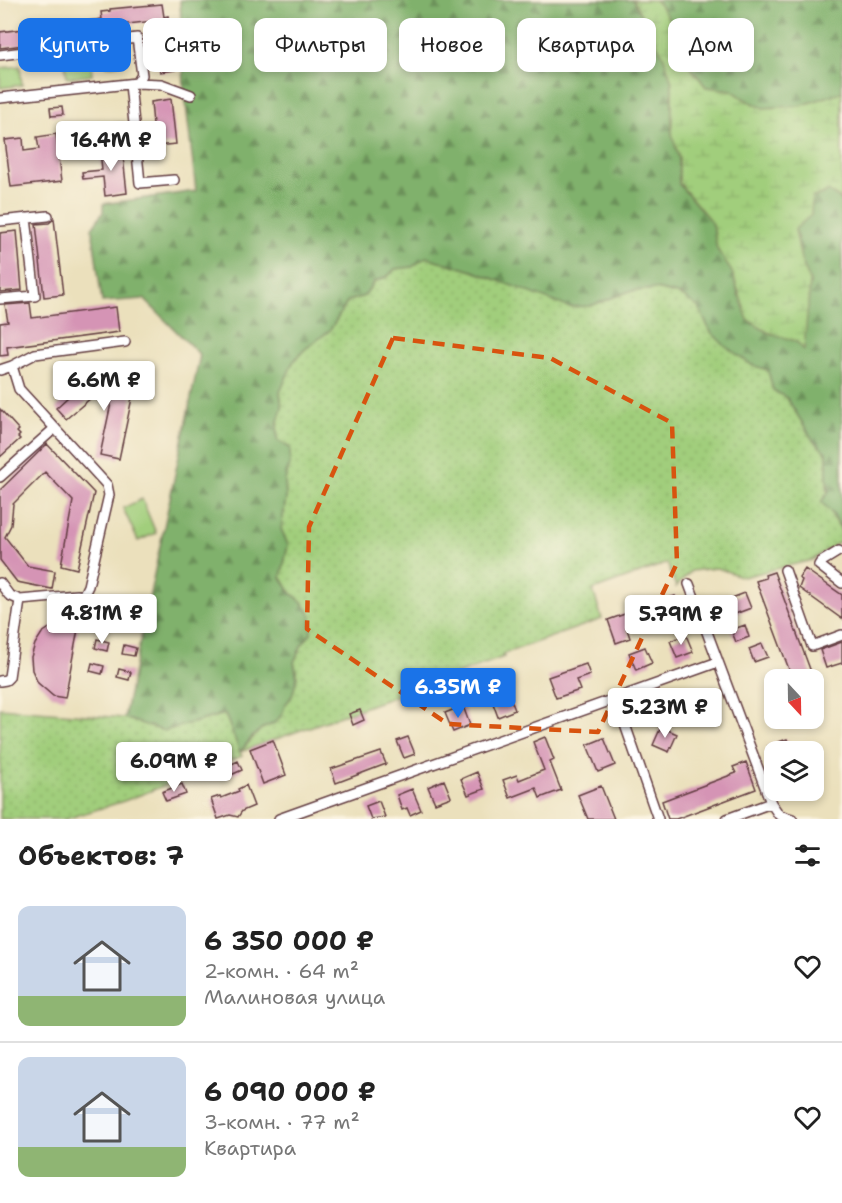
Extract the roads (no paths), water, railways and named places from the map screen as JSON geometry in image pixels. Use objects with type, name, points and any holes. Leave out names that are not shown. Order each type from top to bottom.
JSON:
[{"type":"street","points":[[0,55],[137,38],[142,75],[133,84],[140,183],[174,180]]},
{"type":"street","points":[[0,98],[133,84],[161,84],[191,95]]},
{"type":"street","points":[[0,221],[48,216]]},
{"type":"street","points":[[0,299],[35,296],[26,218]]},
{"type":"street","points":[[0,370],[35,354],[125,342]]},
{"type":"street","points":[[0,583],[9,595],[20,600],[77,595],[83,597],[88,585],[109,495],[107,485],[19,389],[12,366]]},
{"type":"street","points":[[0,477],[55,428]]},
{"type":"street","points":[[841,552],[819,565],[842,583]]},
{"type":"street","points":[[785,570],[812,646],[842,635]]},
{"type":"street","points":[[689,584],[771,803],[779,815],[792,819]]},
{"type":"street","points":[[0,681],[9,677],[20,600]]},
{"type":"street","points":[[279,819],[718,662]]},
{"type":"street","points":[[616,699],[658,819]]},
{"type":"street","points":[[727,819],[771,803]]}]
